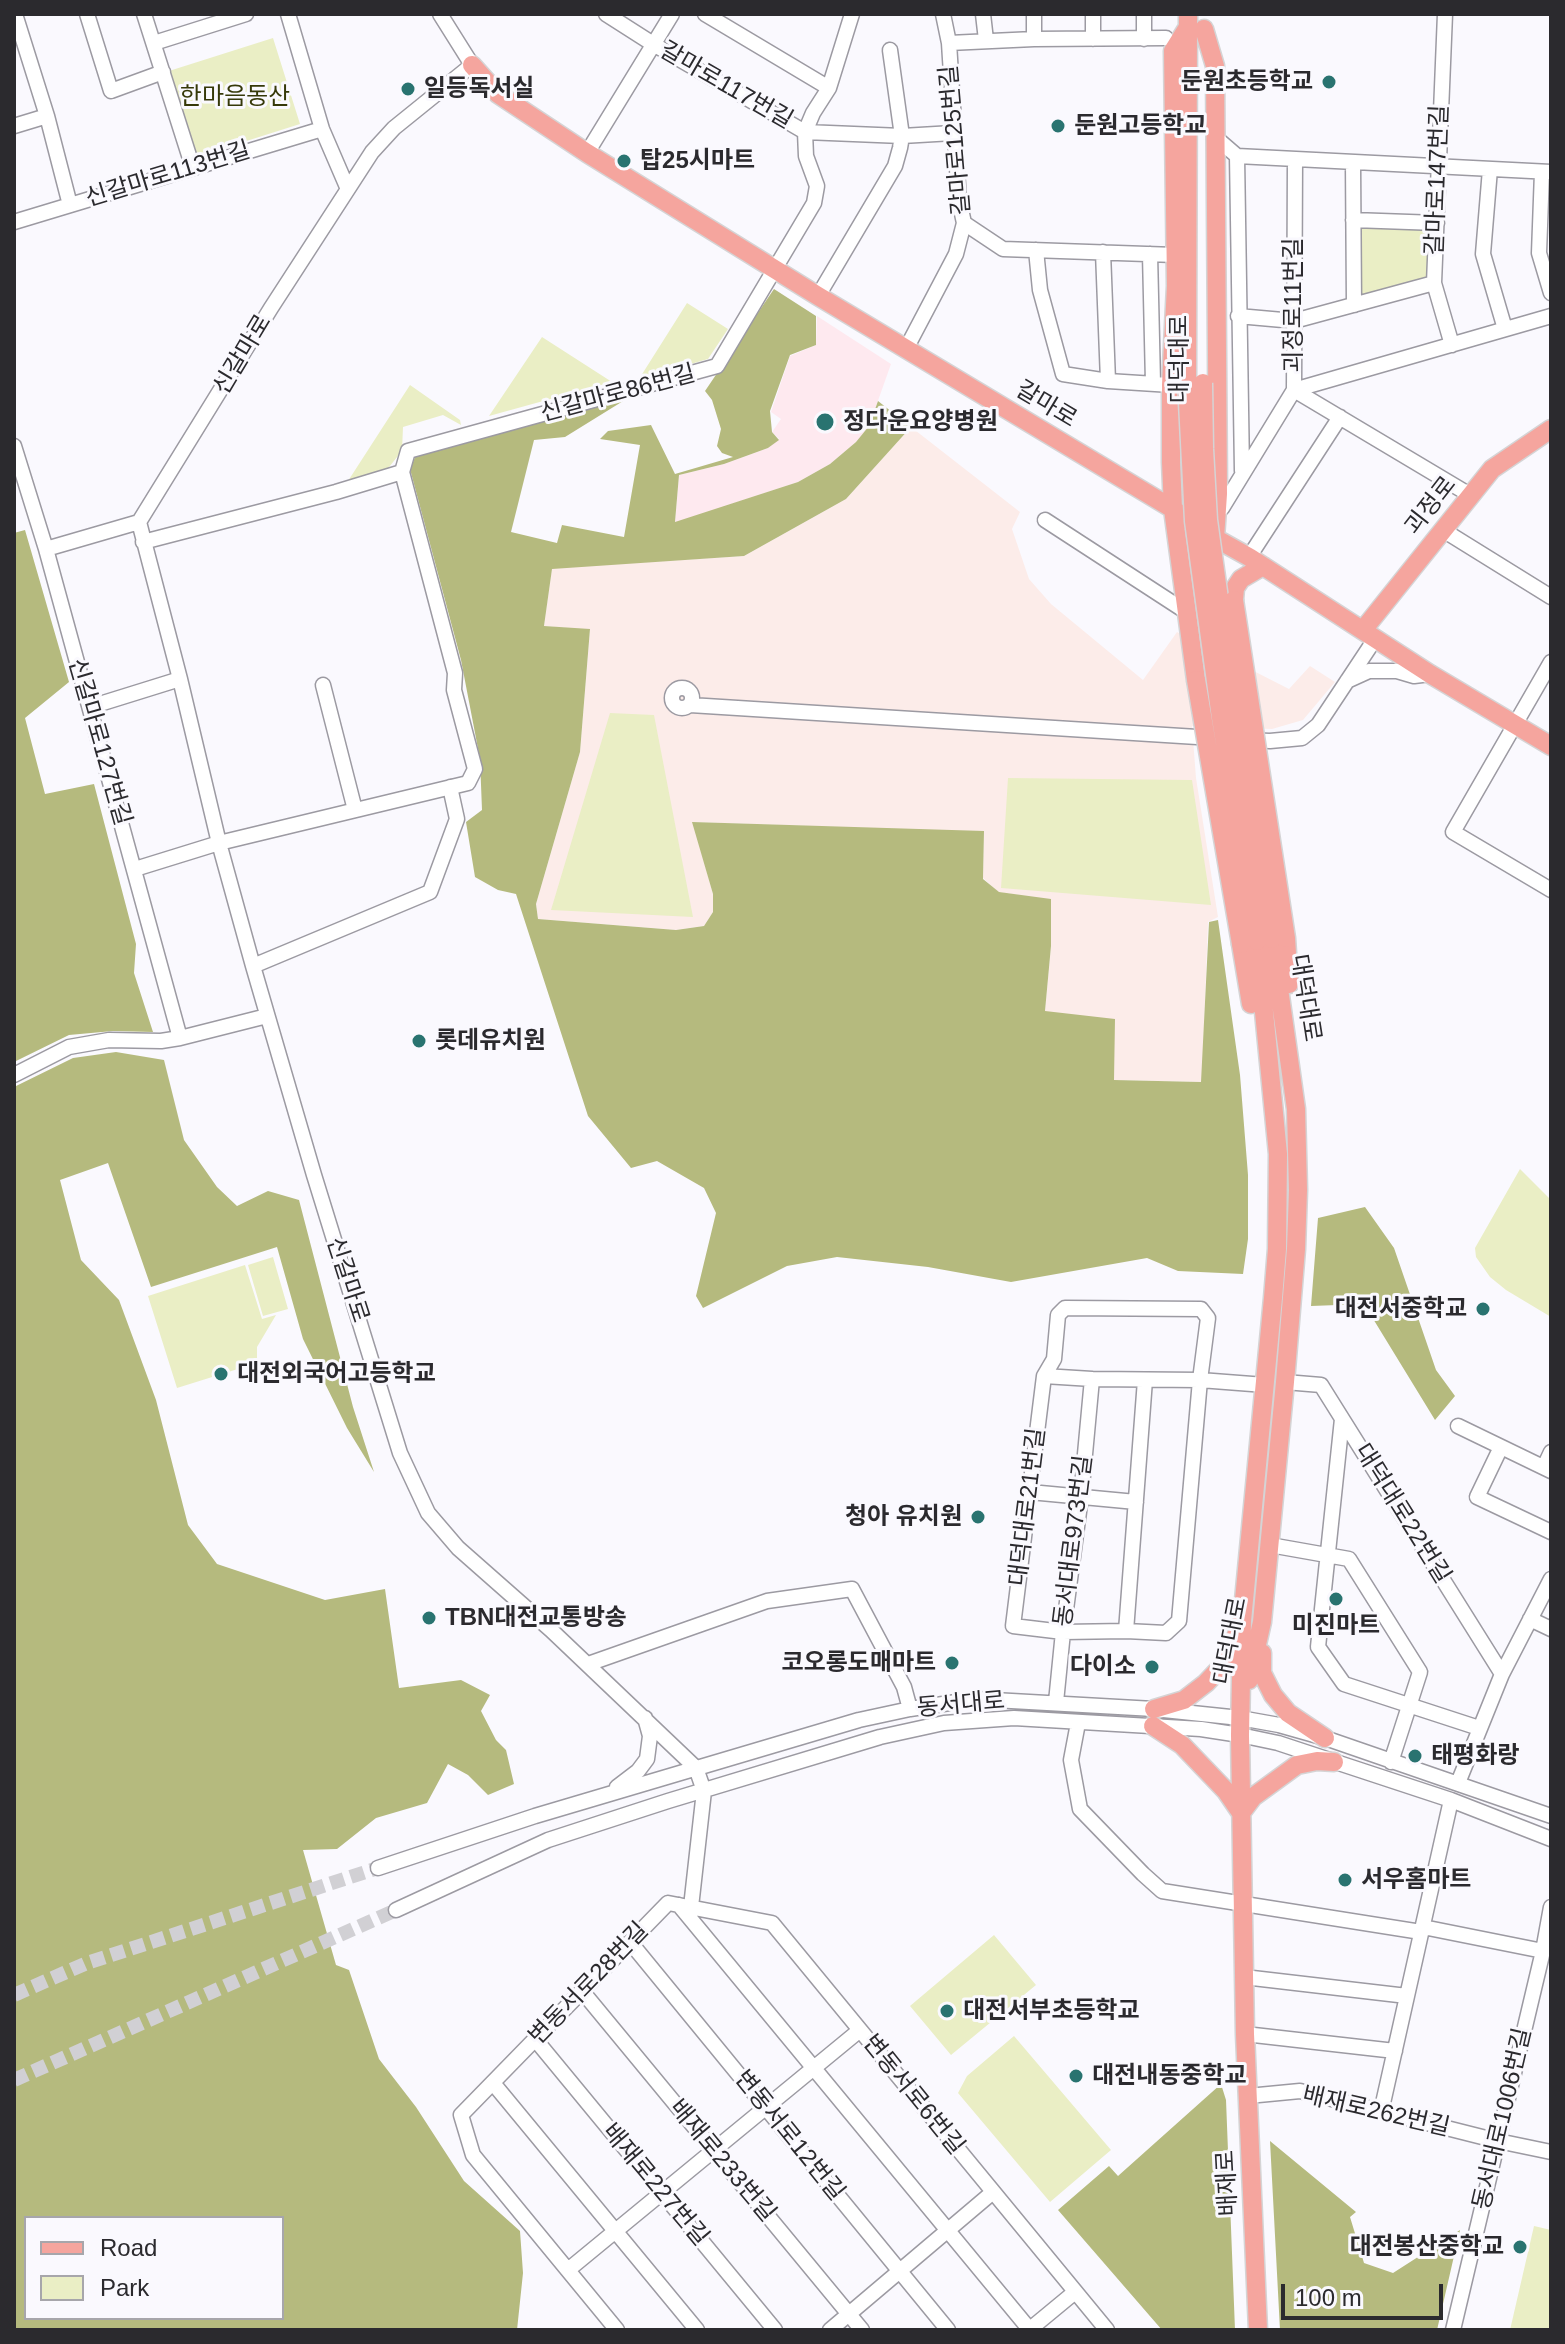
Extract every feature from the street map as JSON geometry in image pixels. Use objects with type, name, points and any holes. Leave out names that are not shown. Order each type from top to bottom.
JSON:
[{"type":"main road","points":[[1215,538],[1218,494],[1215,66],[1196,21],[1173,51],[1178,383],[1173,509],[1196,680],[1264,940]]},
{"type":"main road","name":"대덕대로","points":[[1196,21],[1178,383],[1204,449],[1208,520],[1264,940],[1291,1065],[1298,1152],[1296,1249],[1270,1545],[1262,1622],[1240,1726]]},
{"type":"main road","name":"대덕대로","points":[[1178,383],[1196,21]]},
{"type":"main road","name":"갈마로","points":[[472,65],[498,94],[587,153],[1173,509],[1430,674],[1551,746]]},
{"type":"main road","points":[[1173,124],[1188,166]]},
{"type":"main road","name":"괴정로","points":[[1369,634],[1443,530],[1492,469],[1551,429]]},
{"type":"main road","points":[[1256,562],[1235,588],[1234,600],[1264,940]]},
{"type":"main road","name":"대덕대로","points":[[1240,1726],[1242,1621],[1277,1249],[1278,1154],[1263,1017],[1264,940]]},
{"type":"main road","points":[[1242,1621],[1224,1664],[1215,1674],[1184,1700],[1154,1718],[1226,1791],[1241,1813],[1253,1797],[1297,1765],[1334,1762]]},
{"type":"main road","points":[[1262,1622],[1262,1673],[1273,1695],[1288,1713],[1325,1738]]},
{"type":"main road","name":"배재로","points":[[1240,1726],[1245,2034],[1258,2330]]},
{"type":"street","points":[[15,14],[47,116],[70,205]]},
{"type":"street","points":[[87,14],[111,91],[163,72]]},
{"type":"street","points":[[144,14],[193,168]]},
{"type":"street","points":[[154,43],[246,14]]},
{"type":"street","points":[[288,14],[322,129],[347,187]]},
{"type":"street","name":"갈마로","points":[[440,14],[472,65]]},
{"type":"street","name":"갈마로117번길","points":[[606,14],[805,132],[902,136],[953,133]]},
{"type":"street","points":[[587,153],[672,14]]},
{"type":"street","points":[[705,14],[829,88]]},
{"type":"street","points":[[805,132],[829,88],[852,14]]},
{"type":"street","name":"갈마로125번길","points":[[906,349],[956,254],[964,223],[953,133],[949,43],[943,14]]},
{"type":"street","points":[[983,14],[986,40]]},
{"type":"street","points":[[1034,14],[1034,39]]},
{"type":"street","points":[[1093,14],[1093,39]]},
{"type":"street","points":[[1144,14],[1144,39]]},
{"type":"street","name":"갈마로147번길","points":[[1445,14],[1434,283],[1452,345]]},
{"type":"street","points":[[949,43],[1166,38]]},
{"type":"street","points":[[818,296],[895,166],[902,136],[890,50]]},
{"type":"street","name":"신갈마로","points":[[472,65],[394,128],[372,152],[347,187],[139,522],[219,843],[267,1016],[400,1453],[428,1513],[471,1561],[588,1664],[696,1768]]},
{"type":"street","points":[[14,126],[47,116]]},
{"type":"street","name":"신갈마로113번길","points":[[14,222],[322,129]]},
{"type":"street","name":"갈마로117번길","points":[[775,268],[814,203],[817,186],[806,156],[805,132]]},
{"type":"street","points":[[1215,137],[1237,156],[1547,172],[1539,253],[1551,293]]},
{"type":"street","points":[[1237,156],[1242,472]]},
{"type":"street","name":"괴정로11번길","points":[[1295,159],[1294,390],[1470,495]]},
{"type":"street","points":[[1353,163],[1354,305]]},
{"type":"street","name":"갈마로147번길","points":[[1490,169],[1483,254],[1505,329]]},
{"type":"street","points":[[1353,220],[1437,223]]},
{"type":"street","points":[[964,223],[1003,249],[1175,255]]},
{"type":"street","name":"대덕대로","points":[[1036,250],[1040,290],[1063,374],[1108,381],[1178,383],[1150,254]]},
{"type":"street","points":[[1103,252],[1108,381]]},
{"type":"street","name":"신갈마로86번길","points":[[402,472],[408,451],[717,366],[775,268]]},
{"type":"street","points":[[1238,316],[1294,321],[1434,283]]},
{"type":"street","points":[[1222,508],[1294,390],[1551,316]]},
{"type":"street","points":[[1256,562],[1340,417]]},
{"type":"street","name":"신갈마로127번길","points":[[14,446],[46,549],[180,1038]]},
{"type":"street","points":[[135,869],[219,843],[468,783],[475,769],[454,690],[455,673],[402,472],[143,542]]},
{"type":"street","points":[[1045,520],[1185,611]]},
{"type":"street","points":[[46,549],[139,522]]},
{"type":"street","points":[[1443,530],[1551,597]]},
{"type":"street","points":[[690,705],[1270,741],[1302,738],[1318,725],[1347,681],[1369,634]]},
{"type":"street","points":[[1551,662],[1453,832],[1551,890]]},
{"type":"street","points":[[1347,681],[1369,671],[1397,671],[1414,676],[1430,674]]},
{"type":"street","points":[[90,707],[180,679]]},
{"type":"street","points":[[323,685],[355,810]]},
{"type":"street","points":[[253,966],[430,892],[457,819],[450,787]]},
{"type":"street","points":[[14,1075],[69,1047],[109,1040],[161,1041],[267,1016]]},
{"type":"street","name":"대덕대로21번길","points":[[1065,1308],[1201,1309],[1208,1318],[1179,1621],[1166,1633],[1063,1632],[1013,1626],[1044,1376],[1054,1359],[1058,1315],[1065,1308]]},
{"type":"street","points":[[1044,1376],[1265,1385]]},
{"type":"street","name":"동서대로973번길","points":[[1056,1702],[1092,1379]]},
{"type":"street","points":[[1126,1631],[1145,1380]]},
{"type":"street","name":"대덕대로22번길","points":[[1285,1382],[1321,1385],[1502,1674]]},
{"type":"street","points":[[1342,1419],[1318,1647],[1344,1684],[1479,1728]]},
{"type":"street","points":[[1458,1426],[1547,1469],[1551,1452]]},
{"type":"street","points":[[1501,1447],[1477,1497],[1551,1532]]},
{"type":"street","points":[[1030,1492],[1136,1502]]},
{"type":"street","points":[[1270,1545],[1349,1559],[1420,1672],[1391,1762]]},
{"type":"street","points":[[1458,1783],[1502,1674],[1551,1579]]},
{"type":"street","points":[[588,1664],[767,1601],[852,1589],[904,1687],[910,1709]]},
{"type":"street","points":[[1530,1619],[1551,1629]]},
{"type":"street","name":"동서대로","points":[[378,1868],[609,1793],[859,1720],[976,1699],[1056,1702],[1154,1718],[1240,1726],[1279,1725],[1551,1816]]},
{"type":"street","points":[[609,1793],[638,1771],[647,1759],[650,1736],[645,1718]]},
{"type":"street","name":"동서대로","points":[[396,1910],[548,1840],[851,1745],[944,1723],[1014,1718],[1078,1723],[1154,1718]]},
{"type":"street","points":[[1078,1723],[1071,1760],[1080,1809],[1162,1891],[1422,1929],[1543,1951]]},
{"type":"street","name":"동서대로","points":[[1240,1726],[1278,1743],[1451,1800],[1551,1839]]},
{"type":"street","points":[[696,1768],[704,1791],[685,1906],[1029,2330],[1075,2292]]},
{"type":"street","points":[[1381,2112],[1451,1800]]},
{"type":"street","name":"변동서로28번길","points":[[617,2330],[473,2155],[461,2115],[668,1903],[685,1906]]},
{"type":"street","name":"변동서로6번길","points":[[685,1906],[772,1923],[1107,2330]]},
{"type":"street","name":"동서대로1006번길","points":[[1453,2330],[1551,1907]]},
{"type":"street","name":"변동서로12번길","points":[[630,1942],[948,2330]]},
{"type":"street","points":[[1244,1977],[1407,1996]]},
{"type":"street","name":"배재로233번길","points":[[582,1991],[862,2330]]},
{"type":"street","points":[[568,2270],[860,2030]]},
{"type":"street","points":[[1245,2034],[1395,2051]]},
{"type":"street","name":"배재로227번길","points":[[535,2039],[775,2330]]},
{"type":"street","points":[[493,2083],[697,2330]]},
{"type":"street","name":"배재로262번길","points":[[1248,2096],[1300,2091],[1551,2152]]},
{"type":"street","points":[[830,2330],[993,2192]]},
{"type":"shaded area","name":"정다운요양병원","points":[[817,316],[891,364],[869,426],[830,464],[798,482],[675,523],[679,475],[724,464],[768,448],[779,439],[772,432],[781,419],[771,412],[790,356],[816,345]]},
{"type":"shaded area","points":[[911,427],[1020,512],[1012,529],[1029,579],[1051,604],[1143,680],[1177,632],[1289,689],[1310,666],[1335,682],[1303,720],[1272,729],[1192,726],[1196,778],[1218,917],[1208,922],[1202,1082],[1113,1080],[1045,1011],[1051,946],[1051,900],[998,892],[983,878],[984,832],[693,822],[713,894],[713,912],[704,926],[676,930],[538,919],[536,904],[580,752],[590,630],[544,626],[552,568],[744,556],[846,499]]},
{"type":"green space","name":"한마음동산","points":[[273,38],[300,124],[196,157],[169,71]]},
{"type":"green space","points":[[1358,226],[1431,227],[1430,277],[1357,296]]},
{"type":"green space","points":[[774,289],[816,316],[816,345],[790,355],[770,411],[772,432],[779,440],[768,448],[724,464],[679,475],[675,522],[798,482],[830,464],[869,426],[878,401],[911,427],[846,499],[744,556],[552,569],[544,626],[590,629],[580,752],[536,904],[538,919],[676,930],[704,926],[713,912],[713,894],[692,822],[984,831],[983,879],[999,892],[1051,899],[1051,946],[1045,1011],[1115,1019],[1114,1080],[1201,1082],[1209,922],[1218,920],[1240,1075],[1248,1175],[1248,1239],[1243,1274],[1178,1271],[1147,1258],[1011,1282],[928,1267],[837,1257],[787,1266],[703,1308],[696,1296],[716,1213],[704,1188],[657,1161],[631,1168],[588,1116],[516,894],[498,890],[475,877],[466,822],[482,810],[480,759],[461,660],[410,469],[416,455],[628,398],[565,437],[534,440],[511,532],[557,543],[562,525],[624,537],[640,445],[600,439],[608,431],[651,425],[675,474],[733,457],[722,453],[717,446],[721,429],[712,400],[705,391]]},
{"type":"green space","points":[[687,303],[728,329],[708,359],[639,379]]},
{"type":"green space","points":[[542,337],[612,382],[489,416]]},
{"type":"green space","points":[[410,385],[460,420],[461,425],[443,415],[403,427],[402,451],[385,472],[348,481]]},
{"type":"green space","points":[[25,530],[69,682],[25,718],[45,794],[94,784],[136,944],[134,973],[153,1032],[113,1031],[69,1035],[14,1062],[14,533]]},
{"type":"green space","points":[[610,713],[654,715],[693,917],[551,910]]},
{"type":"green space","points":[[1008,778],[1192,780],[1211,905],[1001,888]]},
{"type":"green space","points":[[116,1052],[164,1060],[184,1140],[217,1187],[237,1206],[268,1191],[299,1200],[353,1407],[374,1472],[347,1428],[303,1339],[277,1247],[151,1287],[108,1163],[60,1180],[81,1260],[119,1300],[156,1400],[188,1525],[217,1564],[325,1600],[385,1589],[399,1688],[461,1680],[490,1695],[481,1711],[496,1740],[506,1750],[514,1784],[488,1795],[468,1775],[448,1764],[427,1803],[376,1818],[337,1849],[303,1850],[336,1965],[349,1970],[379,2059],[416,2107],[464,2181],[520,2231],[523,2273],[517,2330],[14,2330],[14,1087],[73,1058]]},
{"type":"green space","points":[[1520,1169],[1551,1200],[1551,1317],[1506,1290],[1490,1277],[1476,1257],[1475,1248]]},
{"type":"green space","points":[[1365,1207],[1394,1248],[1436,1370],[1455,1396],[1435,1420],[1364,1304],[1311,1306],[1318,1218]]},
{"type":"green space","points":[[273,1257],[288,1309],[263,1316],[248,1265]]},
{"type":"green space","points":[[245,1265],[262,1319],[276,1315],[257,1347],[257,1363],[177,1388],[148,1296]]},
{"type":"green space","points":[[994,1935],[1036,1985],[951,2055],[910,2006]]},
{"type":"green space","points":[[1014,2036],[1111,2150],[1050,2202],[958,2093],[967,2076]]},
{"type":"green space","points":[[1221,2084],[1226,2100],[1235,2330],[1162,2330],[1058,2210],[1109,2166],[1118,2176]]},
{"type":"green space","points":[[1270,2141],[1356,2212],[1350,2217],[1364,2263],[1393,2273],[1460,2230],[1437,2330],[1280,2330]]},
{"type":"green space","points":[[1534,2226],[1551,2230],[1551,2330],[1510,2330]]},
{"type":"tunnel","points":[[14,1995],[87,1963],[378,1868]]},
{"type":"tunnel","points":[[14,2080],[396,1910]]},
{"type":"place","name":"둔원초등학교","points":[[1329,82]]},
{"type":"place","name":"일등독서실","points":[[408,89]]},
{"type":"place","name":"둔원고등학교","points":[[1058,126]]},
{"type":"place","name":"탑25시마트","points":[[624,161]]},
{"type":"place","name":"정다운요양병원","points":[[825,422]]},
{"type":"place","name":"롯데유치원","points":[[419,1041]]},
{"type":"place","name":"대전서중학교","points":[[1483,1309]]},
{"type":"place","name":"대전외국어고등학교","points":[[221,1374]]},
{"type":"place","name":"청아 유치원","points":[[978,1517]]},
{"type":"place","name":"미진마트","points":[[1336,1599]]},
{"type":"place","name":"TBN대전교통방송","points":[[429,1618]]},
{"type":"place","name":"코오롱도매마트","points":[[952,1663]]},
{"type":"place","name":"다이소","points":[[1152,1667]]},
{"type":"place","name":"태평화랑","points":[[1415,1756]]},
{"type":"place","name":"서우홈마트","points":[[1345,1880]]},
{"type":"place","name":"대전서부초등학교","points":[[947,2011]]},
{"type":"place","name":"대전내동중학교","points":[[1076,2076]]},
{"type":"place","name":"대전봉산중학교","points":[[1520,2247]]}]
